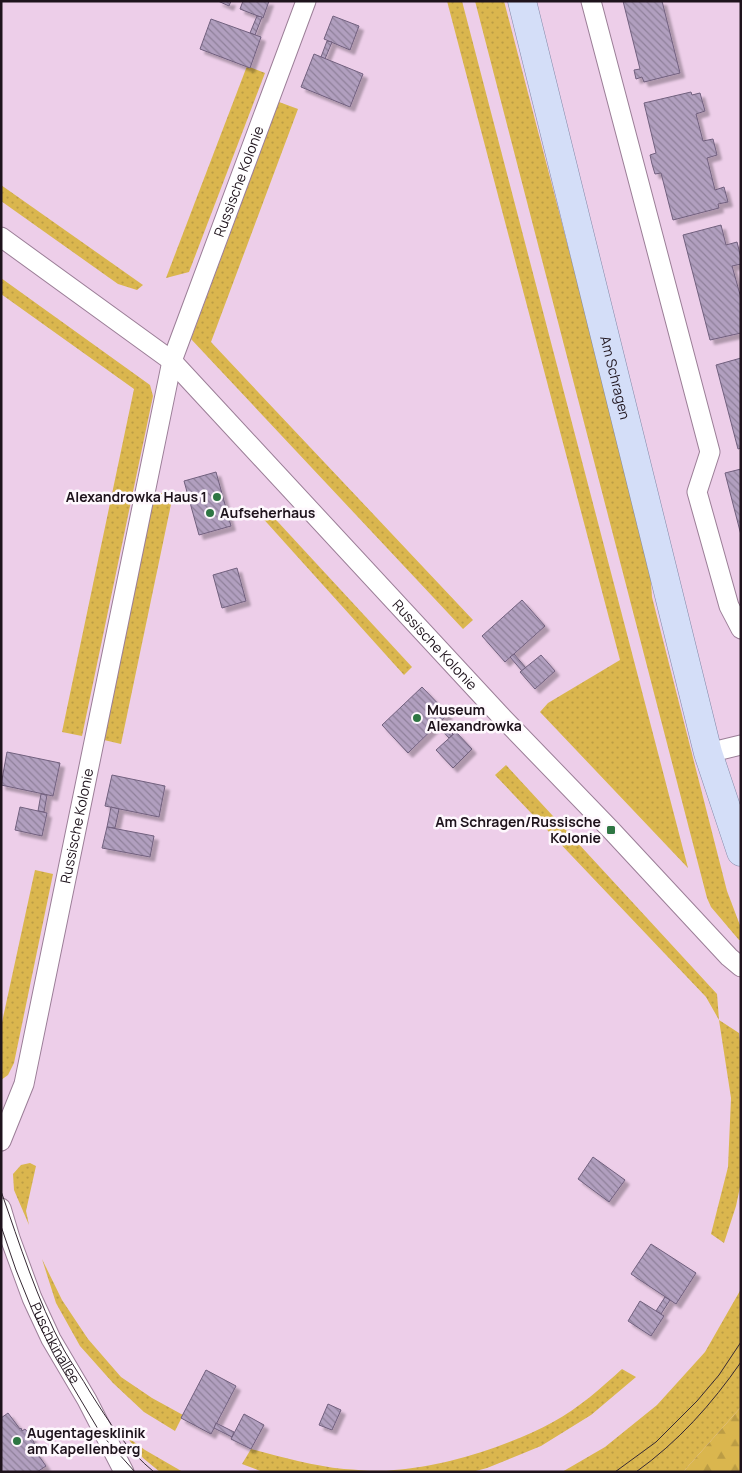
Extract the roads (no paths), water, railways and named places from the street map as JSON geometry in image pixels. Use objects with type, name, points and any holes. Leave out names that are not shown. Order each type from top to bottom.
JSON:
[{"type":"main road","name":"Am Schragen","points":[[522,1],[708,753],[741,852]]},
{"type":"street","name":"Russische Kolonie","points":[[1,1141],[24,1084],[172,362],[306,1]]},
{"type":"street","points":[[591,1],[710,452],[696,492],[729,606],[741,629]]},
{"type":"street","name":"Russische Kolonie","points":[[1,237],[172,362],[729,958],[741,967]]},
{"type":"street","points":[[708,753],[741,745]]},
{"type":"street","name":"Puschkinallee","points":[[1,1208],[32,1298],[51,1339],[87,1400],[124,1472]]},
{"type":"tram line","points":[[1,1191],[37,1292],[64,1350],[119,1435],[154,1472]]},
{"type":"tram line","points":[[1,1226],[33,1312],[54,1355],[101,1434],[135,1472]]},
{"type":"tram line","points":[[615,1472],[656,1442],[697,1401],[719,1375],[741,1342]]},
{"type":"tram line","points":[[636,1472],[666,1448],[693,1422],[741,1362]]},
{"type":"place","name":"Alexandrowka Haus 1","points":[[217,497]]},
{"type":"place","name":"Aufseherhaus","points":[[210,513]]},
{"type":"place","name":"Museum Alexandrowka","points":[[417,718]]},
{"type":"place","name":"Am Schragen/Russische Kolonie","points":[[611,830]]},
{"type":"place","name":"Augentagesklinik am Kapellenberg","points":[[17,1441]]}]
